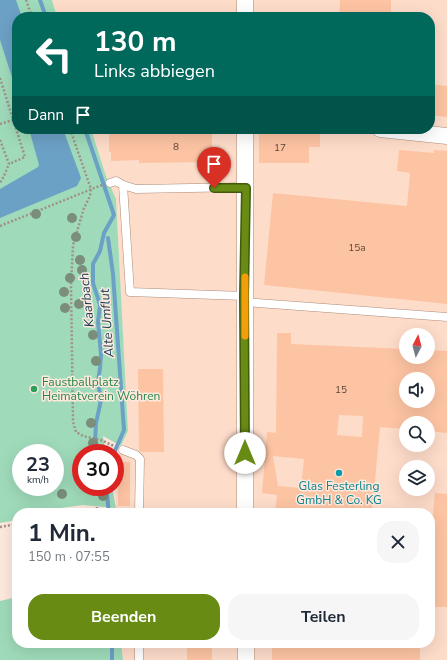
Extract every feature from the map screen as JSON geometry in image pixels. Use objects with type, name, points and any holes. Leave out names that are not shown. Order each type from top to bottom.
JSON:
[{"type":"street","points":[[245,0],[245,12]]},
{"type":"street","points":[[245,134],[245,508]]},
{"type":"street","points":[[428,134],[447,136]]},
{"type":"street","points":[[246,648],[246,660]]},
{"type":"lane","points":[[110,183],[116,180],[123,185],[136,189],[246,188]]},
{"type":"lane","points":[[123,185],[130,292],[244,299],[447,317]]},
{"type":"lane","points":[[124,450],[136,455],[140,459],[140,508]]},
{"type":"lane","points":[[139,648],[139,660]]},
{"type":"path","points":[[26,0],[30,12]]},
{"type":"path","points":[[0,78],[12,117]]},
{"type":"path","points":[[0,124],[12,120]]},
{"type":"path","points":[[9,164],[25,157],[18,134]]},
{"type":"path","points":[[72,134],[93,189],[84,208],[73,245],[71,286],[73,422],[76,432],[109,444]]},
{"type":"path","points":[[0,140],[9,164],[0,182]]},
{"type":"path","points":[[0,226],[93,189]]},
{"type":"path","points":[[0,527],[12,525]]},
{"type":"shaded area","points":[[52,0],[447,0],[447,660],[123,660],[122,648],[435,648],[435,508],[116,508],[116,496],[124,496],[124,444],[123,444],[128,431],[116,199],[106,176],[93,134],[435,134],[435,12],[56,12]]},
{"type":"green space","points":[[0,0],[52,0],[56,12],[12,12],[12,134],[93,134],[106,176],[116,199],[128,431],[122,444],[117,444],[103,436],[104,444],[72,444],[72,496],[114,496],[116,508],[83,505],[60,508],[12,508],[12,521],[0,523]]},
{"type":"green space","points":[[12,598],[12,648],[122,648],[123,660],[0,660],[0,601]]},
{"type":"water","points":[[0,0],[16,0],[20,12],[12,12],[12,77],[0,40]]},
{"type":"water","points":[[30,134],[65,134],[81,178],[77,186],[0,218],[0,189],[39,165]]},
{"type":"building","points":[[340,0],[391,0],[391,12],[339,12]]},
{"type":"building","points":[[435,85],[447,86],[447,117],[435,116]]},
{"type":"building","points":[[109,134],[212,134],[212,162],[139,163],[139,160],[111,161],[111,152],[109,152]]},
{"type":"building","points":[[259,134],[320,134],[320,147],[309,147],[309,163],[259,163]]},
{"type":"building","points":[[399,150],[434,153],[434,150],[447,151],[447,304],[264,285],[273,193],[407,206],[410,173],[397,171]]},
{"type":"building","points":[[277,333],[291,333],[291,344],[399,349],[399,364],[435,364],[435,350],[447,351],[447,433],[435,432],[435,416],[399,416],[399,428],[380,427],[372,508],[276,508],[277,495],[262,493],[267,432],[276,433]],"holes":[[[339,415],[363,416],[362,437],[337,435]],[[273,456],[304,459],[301,488],[278,486]]]},
{"type":"building","points":[[138,369],[163,369],[164,452],[141,452],[139,450]]},
{"type":"building","points":[[124,462],[130,462],[130,506],[118,506],[118,496],[124,496]]},
{"type":"building","points":[[435,493],[447,494],[447,607],[435,607],[435,508],[434,508]]},
{"type":"building","points":[[187,648],[212,648],[212,660],[187,660]]},
{"type":"building","points":[[272,648],[420,648],[420,660],[272,660]]},
{"type":"waterway","name":"Kaarbach","points":[[40,0],[44,12]]},
{"type":"waterway","name":"Kaarbach","points":[[87,134],[114,215],[104,233],[100,251],[93,264],[93,283],[100,305],[98,322],[101,354],[98,382],[101,400],[96,423],[96,444]]},
{"type":"waterway","name":"Alte Umflut","points":[[108,238],[113,274],[124,430],[118,444]]},
{"type":"waterway","name":"Kaarbach","points":[[107,496],[108,508]]},
{"type":"waterway","name":"Kaarbach","points":[[112,648],[112,660]]},
{"type":"slow traffic","points":[[245,277],[245,336]]},
{"type":"place","name":"Faustballplatz Heimatverein Wöhren","points":[[34,389]]},
{"type":"place","name":"Glas Festerling GmbH & Co. KG","points":[[339,473]]},
{"type":"route","points":[[214,188],[246,188],[244,296],[245,453]]}]
